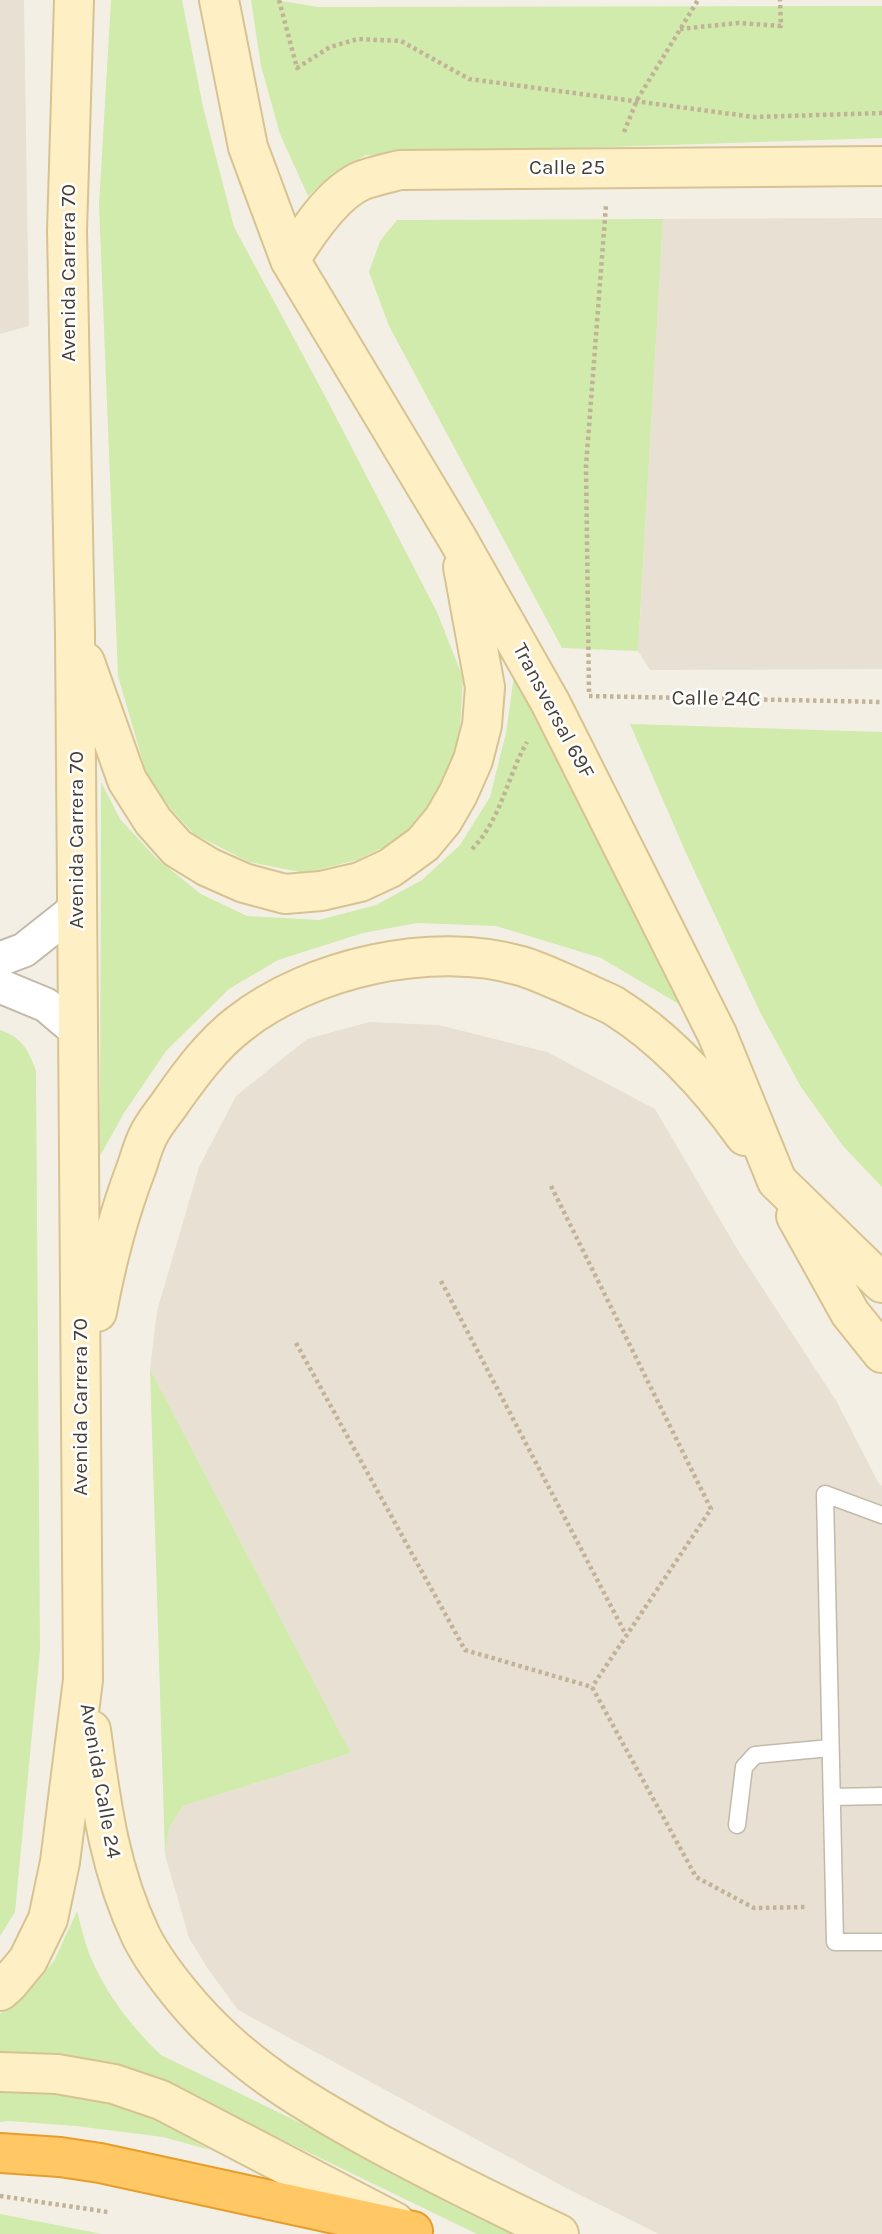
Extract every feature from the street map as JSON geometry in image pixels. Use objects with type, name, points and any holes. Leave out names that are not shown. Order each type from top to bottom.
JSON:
[{"type":"highway","points":[[0,2153],[100,2163],[417,2233]]},
{"type":"main road","name":"Avenida Carrera 70","points":[[74,0],[66,231],[75,633],[83,1680]]},
{"type":"main road","points":[[219,0],[248,147],[290,260]]},
{"type":"main road","name":"Calle 25","points":[[290,260],[313,224],[335,200],[360,181],[400,170],[882,166]]},
{"type":"main road","name":"Transversal 69F","points":[[290,260],[457,538],[550,702],[718,1034],[777,1181]]},
{"type":"main road","points":[[75,633],[127,780],[153,821],[177,848],[208,867],[244,883],[285,894],[321,891],[360,882],[390,868],[423,844],[443,820],[473,760],[482,726],[485,687],[457,538]]},
{"type":"main road","points":[[81,1393],[105,1270],[122,1204],[149,1134],[195,1068],[239,1024],[296,989],[349,969],[436,957],[477,958],[521,966],[612,1005],[674,1054],[724,1106],[777,1181],[849,1312],[882,1353]]},
{"type":"main road","points":[[777,1181],[882,1283]]},
{"type":"main road","name":"Avenida Calle 24","points":[[0,1991],[28,1960],[48,1919],[61,1862],[83,1680]]},
{"type":"main road","name":"Avenida Calle 24","points":[[83,1680],[105,1830],[119,1883],[143,1940],[169,1980],[199,2017],[230,2048],[266,2077],[314,2107],[406,2158],[558,2234]]},
{"type":"main road","points":[[0,2071],[57,2074],[114,2084],[161,2100],[417,2233]]},
{"type":"street","points":[[0,959],[24,950],[77,908]]},
{"type":"street","points":[[0,986],[46,1005],[79,1032]]},
{"type":"lane","points":[[882,1515],[825,1494],[835,1942],[882,1942]]},
{"type":"lane","points":[[737,1825],[744,1767],[755,1755],[830,1748]]},
{"type":"lane","points":[[832,1797],[882,1796]]},
{"type":"path","points":[[278,0],[297,68],[330,47],[358,39],[401,41],[469,79],[754,117],[882,113]]},
{"type":"path","points":[[589,696],[586,466],[609,168],[637,100],[698,0]]},
{"type":"path","points":[[680,29],[738,23],[781,26],[780,0]]},
{"type":"path","name":"Calle 24C","points":[[550,702],[589,696],[882,702]]},
{"type":"path","points":[[551,1186],[711,1509],[592,1687]]},
{"type":"path","points":[[441,1281],[626,1635]]},
{"type":"path","points":[[296,1343],[465,1650],[592,1687],[696,1877],[754,1908],[834,1907]]},
{"type":"path","points":[[0,2196],[108,2212]]},
{"type":"shaded area","points":[[0,0],[24,0],[29,326],[0,334]]},
{"type":"shaded area","points":[[882,218],[882,669],[650,670],[638,651],[663,219]]},
{"type":"shaded area","points":[[369,1022],[439,1025],[547,1052],[655,1109],[739,1252],[837,1402],[882,1486],[882,2234],[659,2234],[566,2188],[238,2010],[189,1938],[165,1855],[169,1828],[183,1806],[351,1753],[150,1369],[157,1311],[199,1167],[236,1096],[307,1039]]},
{"type":"green space","points":[[111,0],[182,0],[203,107],[234,227],[437,612],[463,678],[459,743],[438,793],[404,837],[357,860],[305,873],[249,862],[194,834],[150,786],[118,676],[99,205]]},
{"type":"green space","points":[[251,0],[276,0],[318,7],[882,6],[882,138],[366,155],[333,173],[308,196],[280,134],[261,66]]},
{"type":"green space","points":[[663,219],[638,651],[562,648],[389,326],[369,272],[380,241],[397,220]]},
{"type":"green space","points":[[514,676],[689,1010],[601,958],[496,926],[417,923],[363,933],[278,960],[229,989],[166,1051],[124,1113],[100,1156],[101,782],[120,819],[156,858],[201,894],[247,916],[319,920],[376,905],[422,880],[460,845],[490,797],[506,733]]},
{"type":"green space","points":[[630,724],[882,732],[882,1187],[843,1146],[801,1087],[760,1012]]},
{"type":"green space","points":[[0,1030],[24,1046],[36,1071],[40,1650],[15,1912],[0,1936]]},
{"type":"green space","points":[[150,1369],[351,1753],[183,1806],[169,1828],[165,1855]]},
{"type":"green space","points":[[77,1911],[89,1953],[103,1982],[129,2021],[161,2055],[362,2153],[516,2234],[477,2234],[161,2081],[104,2063],[41,2056],[0,2056],[0,2014],[26,1994],[54,1961]]},
{"type":"green space","points":[[0,2090],[91,2094],[147,2114],[210,2150],[163,2137],[76,2126],[0,2122]]},
{"type":"green space","points":[[0,2214],[102,2234],[0,2234]]}]
